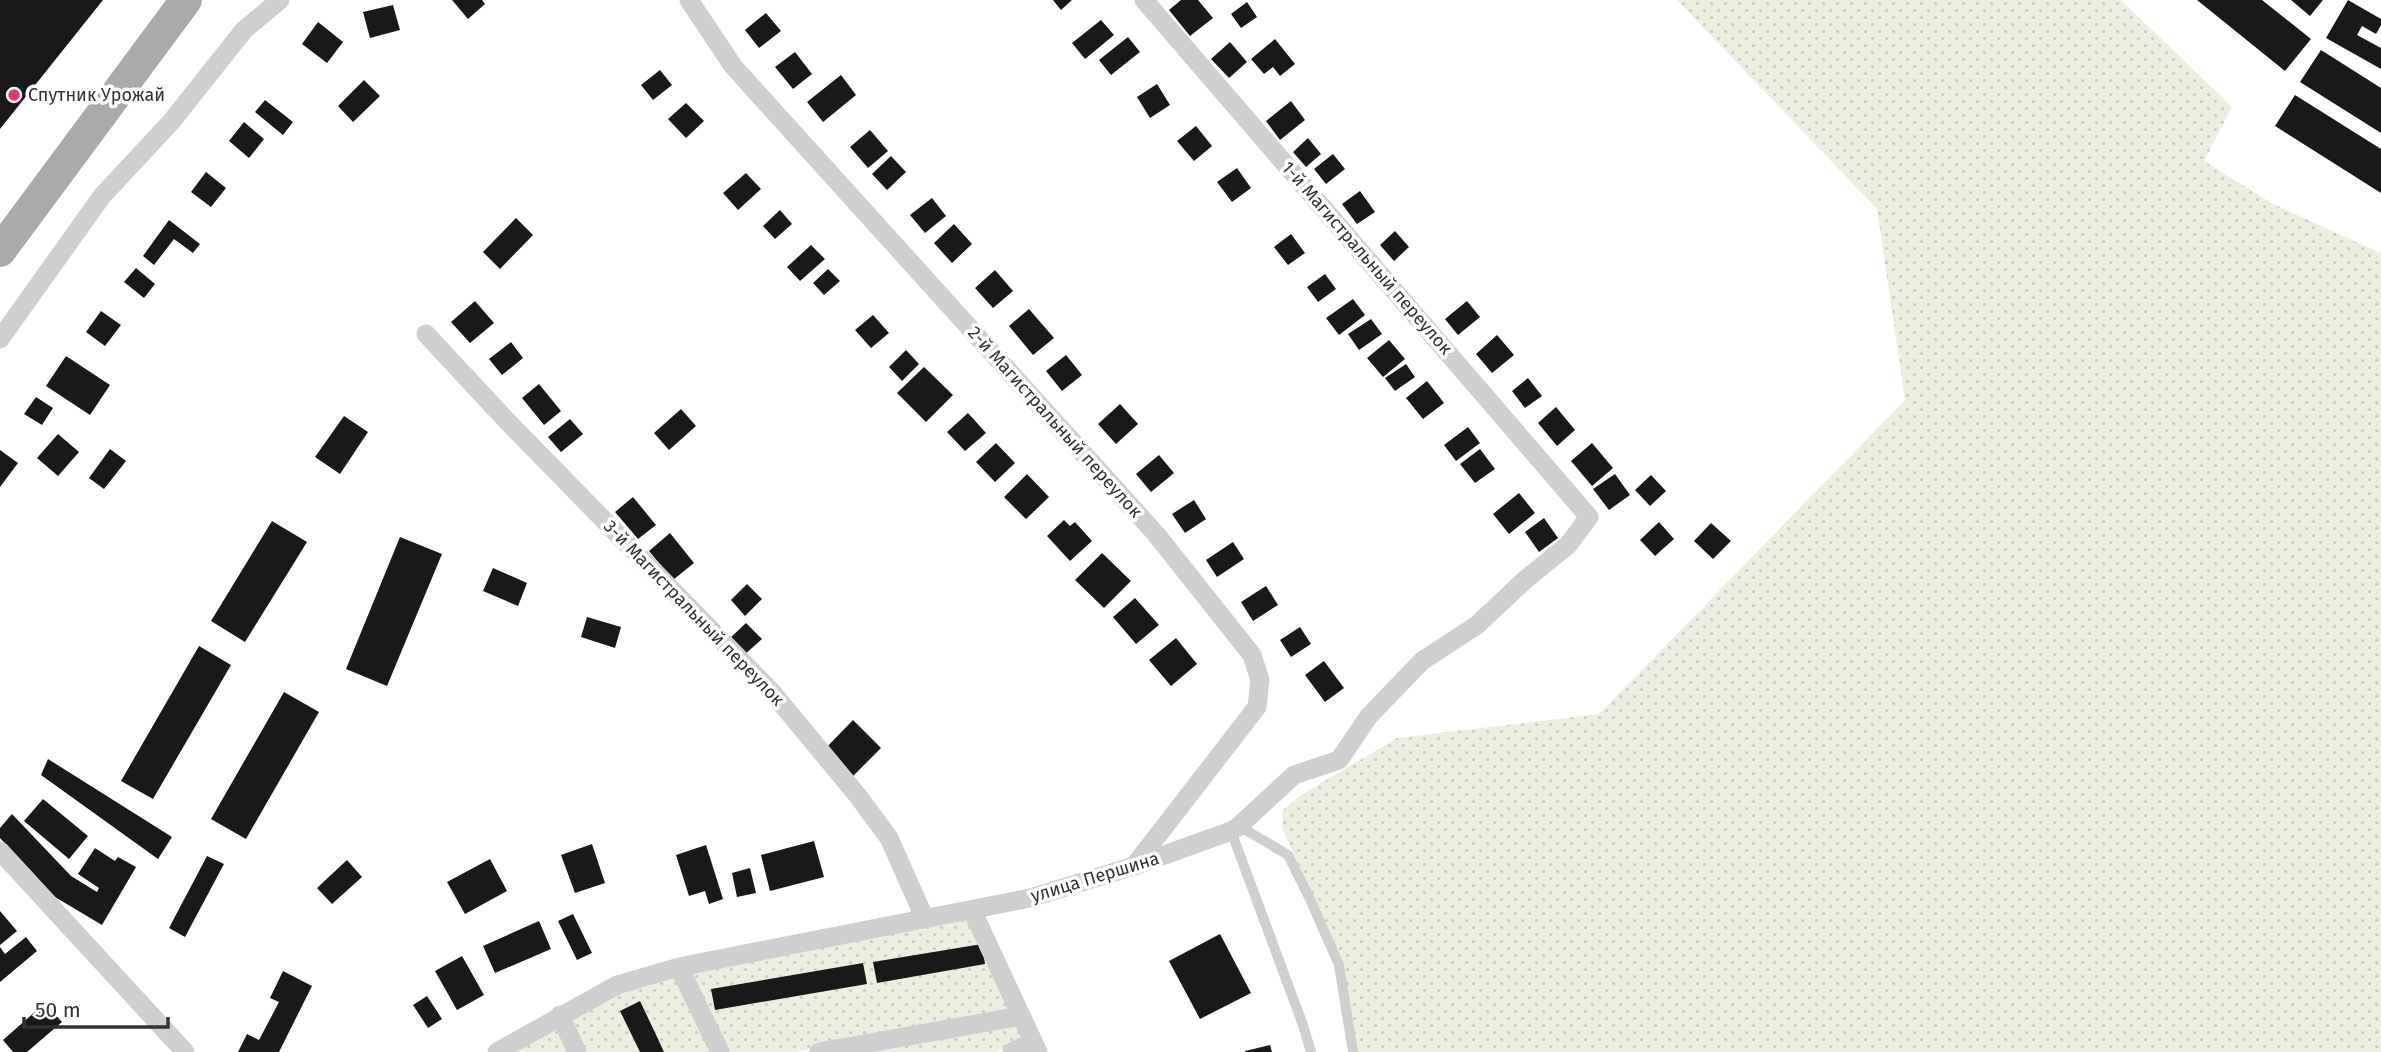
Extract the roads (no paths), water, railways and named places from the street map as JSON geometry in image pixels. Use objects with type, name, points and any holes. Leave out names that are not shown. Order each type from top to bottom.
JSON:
[{"type":"main road","points":[[0,251],[186,0]]},
{"type":"street","points":[[0,339],[102,196],[170,122],[244,30],[280,0]]},
{"type":"street","name":"2-й Магистральный переулок","points":[[689,0],[733,66],[1156,534],[1252,655],[1260,680],[1257,707],[1134,866]]},
{"type":"street","name":"1-й Магистральный переулок","points":[[1144,0],[1589,517]]},
{"type":"street","name":"3-й Магистральный переулок","points":[[426,334],[507,422],[771,691],[858,796],[889,838],[925,919]]},
{"type":"street","name":"улица Першина","points":[[497,1052],[617,985],[679,967],[1030,898],[1134,866],[1235,829],[1294,775],[1339,760],[1369,716],[1422,662],[1477,625],[1569,545],[1589,517]]},
{"type":"street","points":[[0,851],[185,1052]]},
{"type":"street","points":[[972,910],[1035,1047],[1012,1052]]},
{"type":"street","points":[[679,967],[720,1052]]},
{"type":"street","points":[[560,1015],[578,1052]]},
{"type":"street","points":[[819,1052],[1021,1016]]},
{"type":"lane","points":[[1235,829],[1311,1052]]},
{"type":"lane","points":[[1235,829],[1288,855],[1339,965],[1353,1052]]},
{"type":"place","name":"Спутник Урожай","points":[[14,95]]}]
